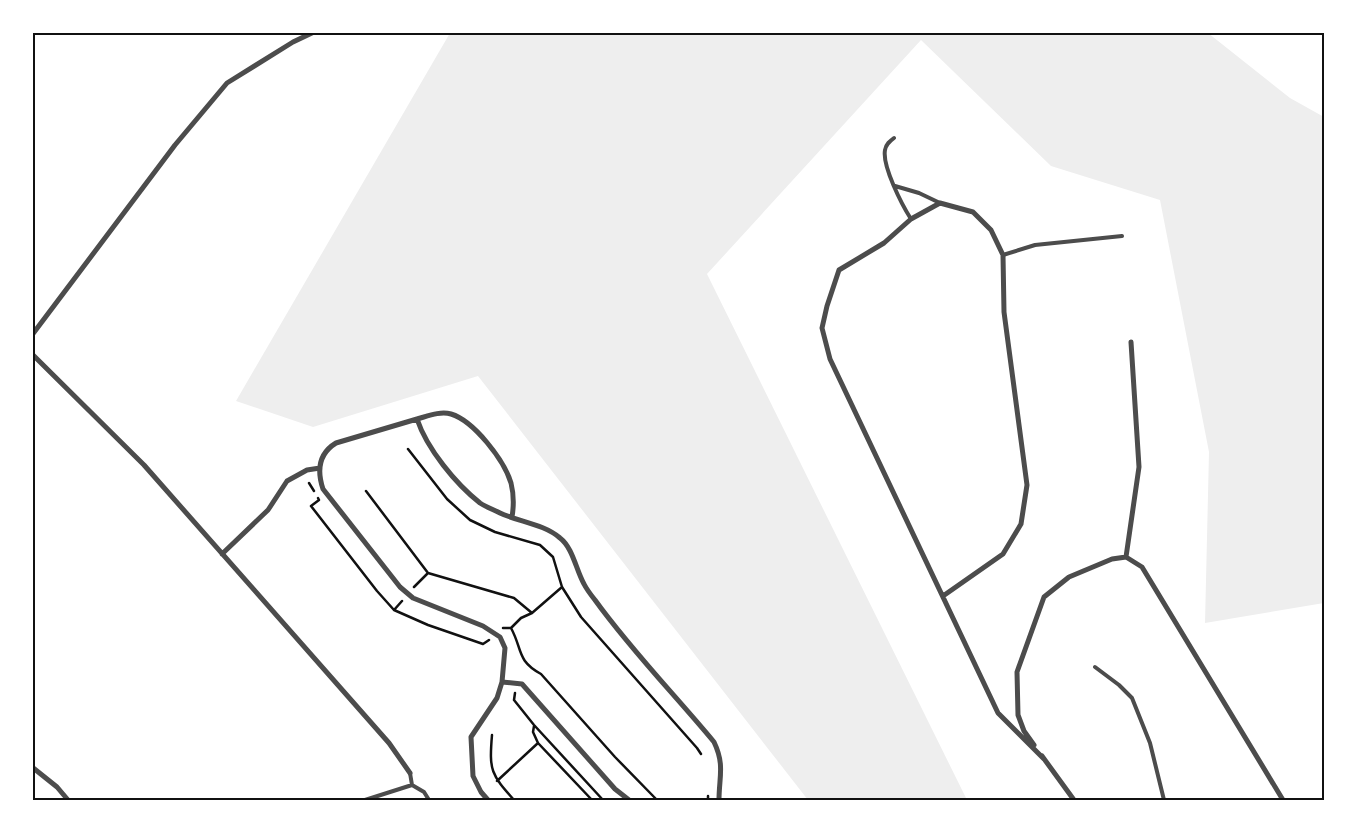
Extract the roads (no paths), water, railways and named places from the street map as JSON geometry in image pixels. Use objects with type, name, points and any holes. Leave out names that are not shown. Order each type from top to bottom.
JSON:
[{"type":"street","points":[[32,335],[175,145],[227,83],[293,42],[314,32]]},
{"type":"street","points":[[943,596],[1003,554],[1021,524],[1027,485],[1004,312],[1003,255],[991,230],[973,212],[940,203],[911,219],[884,243],[839,270],[822,328],[830,359],[998,713],[1044,759]]},
{"type":"street","points":[[1126,557],[1139,467],[1131,342]]},
{"type":"street","points":[[32,354],[144,464],[389,743],[410,773]]},
{"type":"street","points":[[488,800],[481,792],[473,776],[471,737],[497,698],[502,682],[505,648],[500,637],[483,626],[412,598],[400,587],[336,507],[323,489],[318,475],[328,448],[336,443],[435,414],[449,413],[460,418],[483,438],[504,466],[511,483],[514,503],[512,517]]},
{"type":"street","points":[[417,419],[422,434],[462,486],[482,504],[551,531],[562,539],[584,585],[610,621],[714,742],[720,754],[721,763],[719,800]]},
{"type":"street","points":[[222,554],[268,510],[287,482],[307,470],[320,468]]},
{"type":"street","points":[[1074,800],[1024,731],[1018,715],[1017,672],[1044,597],[1069,577],[1112,559],[1126,557],[1142,568],[1283,800]]},
{"type":"street","points":[[502,682],[522,684],[615,789],[629,800]]},
{"type":"street","points":[[32,767],[57,787],[68,800]]},
{"type":"lane","points":[[894,138],[889,141],[885,150],[886,161],[895,186],[911,219]]},
{"type":"lane","points":[[895,186],[919,193],[940,203]]},
{"type":"lane","points":[[1003,255],[1035,245],[1122,236]]},
{"type":"lane","points":[[1096,667],[1132,698],[1150,743],[1164,800]]},
{"type":"lane","points":[[410,773],[412,785]]},
{"type":"lane","points":[[365,800],[412,785],[424,792],[428,800]]}]
